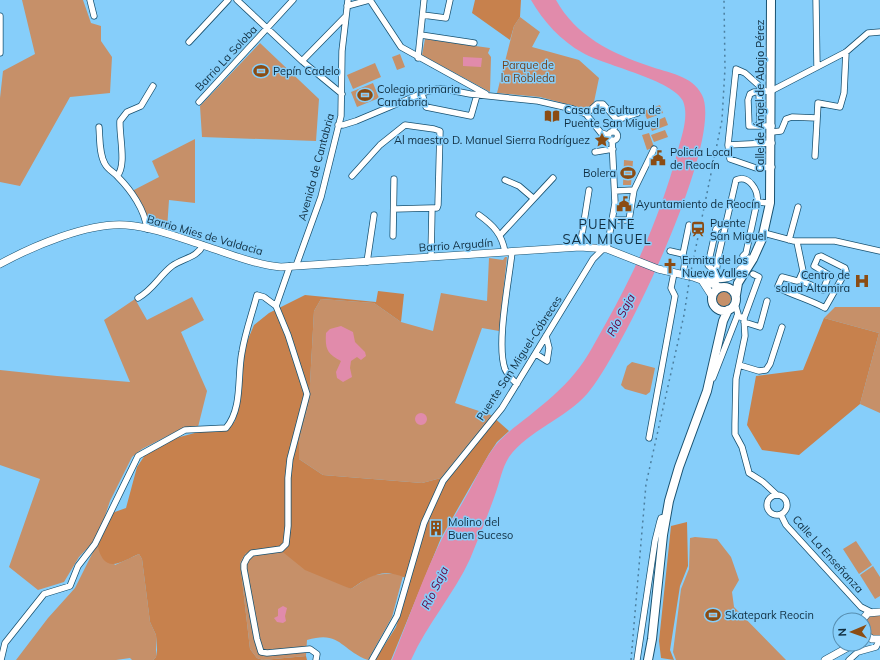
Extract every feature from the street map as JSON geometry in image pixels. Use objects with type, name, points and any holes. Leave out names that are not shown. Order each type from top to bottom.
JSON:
[{"type":"highway","name":"Calle de Ángel de Abajo Pérez","points":[[736,300],[737,286],[764,233],[770,203],[772,129],[762,92],[771,0]]},
{"type":"highway","points":[[718,285],[743,275]]},
{"type":"highway","points":[[648,660],[652,639],[666,517],[673,486],[706,390],[723,321],[728,310],[736,300],[733,290],[718,285]]},
{"type":"highway","points":[[718,285],[712,304],[718,310],[720,322],[719,342]]},
{"type":"highway","points":[[718,310],[728,310]]},
{"type":"highway","points":[[652,639],[655,660]]},
{"type":"main road","name":"Barrio Mies de Valdacia","points":[[0,264],[39,246],[92,228],[126,225],[147,229],[203,245],[254,262],[275,266],[293,266]]},
{"type":"main road","points":[[694,277],[702,281],[718,285],[728,278],[738,274],[760,243]]},
{"type":"main road","name":"Barrio Argudín","points":[[293,266],[580,247],[605,249],[658,269],[694,277]]},
{"type":"main road","points":[[694,277],[718,285]]},
{"type":"main road","points":[[702,281],[718,285]]},
{"type":"main road","points":[[825,660],[838,652]]},
{"type":"street","points":[[90,0],[94,16]]},
{"type":"street","points":[[189,42],[228,0]]},
{"type":"street","name":"Barrio La Soloba","points":[[237,0],[302,61],[342,94]]},
{"type":"street","name":"Barrio La Soloba","points":[[199,102],[293,0]]},
{"type":"street","points":[[347,3],[369,0],[401,47],[418,58],[488,96]]},
{"type":"street","points":[[418,58],[424,0]]},
{"type":"street","points":[[423,15],[446,18],[450,0]]},
{"type":"street","points":[[816,0],[817,67]]},
{"type":"street","name":"Avenida de Cantabria","points":[[276,306],[321,197],[338,125],[342,94],[342,51],[347,3]]},
{"type":"street","points":[[0,16],[0,53]]},
{"type":"street","points":[[302,61],[346,17]]},
{"type":"street","points":[[817,118],[792,117],[786,119],[781,131],[760,126],[749,126],[748,100],[750,94],[762,92],[846,52],[868,33],[880,32]]},
{"type":"street","points":[[421,35],[474,43]]},
{"type":"street","points":[[815,156],[818,103],[840,107],[844,93],[846,52]]},
{"type":"street","points":[[760,126],[762,92],[746,73],[736,69],[728,145],[730,159],[756,168],[772,167]]},
{"type":"street","points":[[459,80],[466,94]]},
{"type":"street","points":[[117,176],[122,167],[119,133],[120,121],[127,112],[141,106],[153,86]]},
{"type":"street","points":[[338,125],[356,121],[436,89],[466,94],[538,101],[573,109],[586,114],[601,132],[611,136]]},
{"type":"street","points":[[422,94],[426,107],[471,116],[477,95]]},
{"type":"street","points":[[586,114],[600,104],[608,109],[617,120]]},
{"type":"street","points":[[617,120],[638,113]]},
{"type":"street","points":[[605,249],[613,220],[613,149],[611,136],[617,120]]},
{"type":"street","points":[[352,176],[380,145],[399,128],[405,125],[440,131],[437,208],[394,209]]},
{"type":"street","points":[[99,127],[104,162],[109,171],[117,176],[133,195],[144,216],[147,229]]},
{"type":"street","points":[[728,145],[772,143]]},
{"type":"street","points":[[594,152],[613,149]]},
{"type":"street","points":[[613,220],[629,220],[634,190],[654,149]]},
{"type":"street","points":[[500,234],[553,178]]},
{"type":"street","points":[[393,236],[394,179]]},
{"type":"street","points":[[505,180],[519,186],[533,198]]},
{"type":"street","points":[[718,285],[725,226],[736,180],[745,180],[754,186],[757,192],[757,202],[746,253],[743,256]]},
{"type":"street","points":[[580,247],[589,190]]},
{"type":"street","points":[[614,191],[634,190]]},
{"type":"street","points":[[757,202],[770,203]]},
{"type":"street","points":[[789,240],[798,207]]},
{"type":"street","points":[[431,257],[432,208]]},
{"type":"street","points":[[367,262],[374,215]]},
{"type":"street","points":[[479,215],[489,222],[500,234],[509,252],[502,358],[506,370],[517,384]]},
{"type":"street","points":[[683,275],[685,261],[683,254],[689,225]]},
{"type":"street","points":[[764,233],[797,242],[835,241],[880,250]]},
{"type":"street","points":[[797,242],[803,271],[799,280]]},
{"type":"street","points":[[138,298],[148,292],[173,266],[200,251],[203,245]]},
{"type":"street","points":[[591,248],[593,259]]},
{"type":"street","name":"Puente San Miguel-Cóbreces","points":[[372,660],[397,616],[424,523],[443,481],[494,419],[536,354],[593,259],[605,249]]},
{"type":"street","points":[[670,251],[683,254]]},
{"type":"street","points":[[821,256],[845,268],[846,271],[825,308],[804,297],[800,298],[786,292],[778,286],[782,277],[797,281],[799,280],[823,290],[829,275],[814,266],[818,257],[821,256]]},
{"type":"street","points":[[649,438],[675,296],[671,288],[674,272]]},
{"type":"street","points":[[753,274],[759,276],[744,320],[746,336],[736,378],[735,434],[742,447],[749,473],[763,482],[776,495],[784,498],[787,504],[786,511],[781,515],[772,514],[767,506],[769,500],[776,495]]},
{"type":"street","points":[[1,660],[5,643],[44,594],[70,586],[78,566],[95,544],[138,456],[185,430],[226,428],[231,422],[236,408],[242,352],[257,295],[264,297],[276,306],[288,335],[307,394],[290,459],[286,544],[281,549],[252,553],[247,558],[244,569],[257,639],[261,652],[267,653],[310,649],[317,654],[316,660]]},
{"type":"street","points":[[706,390],[737,316],[738,310],[736,300]]},
{"type":"street","points":[[737,316],[760,327],[767,301]]},
{"type":"street","points":[[739,365],[759,371],[766,370],[770,364],[782,328]]},
{"type":"street","points":[[536,354],[547,361],[549,348],[546,336]]},
{"type":"street","name":"Calle La Enseñanza","points":[[781,515],[786,525],[861,607],[871,612]]},
{"type":"street","points":[[637,660],[655,541],[661,518],[666,517]]},
{"type":"street","name":"Calle La Enseñanza","points":[[861,607],[862,612]]},
{"type":"street","points":[[849,660],[858,652],[876,647],[880,639]]},
{"type":"green space","points":[[22,0],[83,0],[91,23],[101,26],[101,41],[112,57],[110,93],[70,97],[20,186],[0,182],[0,98],[3,71],[35,54]]},
{"type":"green space","name":"Parque de la Robleda","points":[[520,17],[540,32],[532,47],[579,60],[599,78],[594,102],[589,110],[540,97],[497,93],[514,26]]},
{"type":"green space","points":[[425,39],[490,48],[488,53],[491,57],[490,92],[422,55]]},
{"type":"green space","name":"Pepín Cadelo","points":[[260,43],[319,99],[316,141],[202,137],[200,106]]},
{"type":"green space","points":[[400,54],[405,67],[397,70],[392,57]]},
{"type":"green space","points":[[375,63],[381,77],[353,89],[347,75]]},
{"type":"green space","name":"Colegio primaria Cantabria","points":[[373,83],[379,98],[357,107],[351,92]]},
{"type":"green space","points":[[660,105],[663,113],[647,119],[644,111]]},
{"type":"green space","points":[[665,117],[668,125],[652,131],[649,124]]},
{"type":"green space","points":[[665,130],[668,137],[654,142],[651,135]]},
{"type":"green space","points":[[649,133],[654,147],[647,150],[642,135]]},
{"type":"green space","points":[[195,139],[195,203],[169,200],[167,229],[149,224],[132,191],[159,177],[152,161]]},
{"type":"green space","name":"Bolera","points":[[624,160],[633,161],[631,185],[623,185]]},
{"type":"green space","points":[[507,257],[499,331],[482,328],[455,403],[491,415],[441,478],[422,483],[323,475],[299,459],[299,442],[309,402],[314,311],[321,299],[374,303],[401,322],[433,331],[441,293],[487,301],[489,258],[503,260]]},
{"type":"green space","points":[[720,291],[726,291],[731,296],[729,305],[726,307],[720,307],[715,302],[715,296]]},
{"type":"green space","points":[[192,297],[204,320],[181,332],[207,391],[198,427],[183,428],[142,449],[132,457],[110,501],[98,537],[79,557],[64,582],[38,590],[9,567],[40,479],[0,465],[0,370],[130,382],[104,320],[135,299],[147,320]]},
{"type":"green space","points":[[835,307],[880,307],[880,413],[860,404],[879,333],[824,318]]},
{"type":"green space","points":[[632,362],[655,368],[650,392],[646,395],[625,389],[621,385],[627,366]]},
{"type":"green space","points":[[690,538],[717,539],[731,557],[739,580],[732,592],[734,607],[786,660],[676,660],[673,652],[681,589],[689,569]]},
{"type":"green space","points":[[99,540],[115,565],[139,554],[142,559],[150,622],[156,635],[156,657],[153,660],[132,660],[130,658],[116,660],[16,660],[48,618],[75,588]]},
{"type":"green space","points":[[856,541],[872,565],[859,574],[843,549]]},
{"type":"green space","points":[[279,549],[351,589],[372,575],[397,573],[403,576],[392,617],[368,660],[351,651],[340,642],[327,638],[307,640],[306,656],[263,660],[257,658],[250,649],[240,562],[246,553]]},
{"type":"green space","points":[[873,566],[880,577],[880,596],[875,599],[860,575]]},
{"type":"green space","points":[[872,616],[880,616],[880,635],[872,636]]},
{"type":"shaded area","points":[[475,0],[521,0],[520,17],[514,26],[510,40],[472,13]]},
{"type":"shaded area","points":[[378,291],[404,294],[401,322],[374,303],[321,299],[314,311],[309,402],[299,442],[299,459],[323,475],[422,483],[441,478],[491,415],[509,431],[497,442],[489,454],[441,538],[391,660],[375,660],[396,627],[410,580],[393,574],[379,574],[366,579],[351,589],[305,570],[279,549],[246,553],[240,562],[250,649],[257,658],[263,660],[153,660],[156,657],[157,650],[156,635],[150,622],[142,559],[139,554],[115,564],[111,564],[103,559],[99,552],[98,544],[112,513],[126,508],[137,467],[145,455],[176,438],[206,430],[226,430],[235,421],[246,344],[254,325],[269,313],[305,295],[376,302]]},
{"type":"shaded area","points":[[824,318],[879,333],[860,404],[799,455],[762,450],[747,425],[756,376],[803,370]]},
{"type":"shaded area","points":[[687,522],[688,566],[680,586],[670,650],[674,660],[661,658],[659,641],[671,526]]},
{"type":"shaded area","points":[[306,656],[307,660],[263,660]]},
{"type":"water","name":"Río Saja","points":[[531,0],[556,0],[564,13],[574,24],[596,42],[635,61],[686,79],[698,88],[702,95],[705,119],[699,155],[685,199],[666,247],[623,337],[603,372],[587,394],[578,403],[527,439],[509,457],[464,572],[417,647],[411,660],[392,660],[437,548],[490,453],[503,437],[547,401],[570,379],[592,349],[628,281],[648,239],[672,173],[683,132],[685,107],[683,101],[677,93],[653,80],[593,58],[567,43],[553,30]]},
{"type":"water","points":[[463,57],[482,58],[481,67],[463,66]]},
{"type":"water","points":[[341,326],[353,332],[355,342],[365,352],[366,356],[361,360],[357,357],[351,361],[350,368],[352,377],[343,382],[337,378],[336,372],[341,361],[330,353],[327,347],[326,339],[326,333],[330,329]]},
{"type":"water","points":[[419,413],[423,413],[427,419],[423,425],[419,425],[415,421],[415,417]]},
{"type":"water","points":[[283,606],[287,608],[285,616],[286,621],[283,623],[277,622],[274,618],[278,616],[278,609]]},
{"type":"railway","points":[[631,660],[646,484],[684,315],[690,276],[722,120],[725,68],[724,0]]},
{"type":"place","name":"Pepín Cadelo","points":[[261,71]]},
{"type":"place","name":"Colegio primaria Cantabria","points":[[365,95]]},
{"type":"place","name":"Casa de Cultura de Puente San Miguel","points":[[552,116]]},
{"type":"place","name":"Al maestro D. Manuel Sierra Rodríguez","points":[[602,140]]},
{"type":"place","name":"Policía Local de Reocín","points":[[658,158]]},
{"type":"place","name":"Bolera","points":[[628,173]]},
{"type":"place","name":"Ayuntamiento de Reocín","points":[[624,204]]},
{"type":"place","name":"Puente San Miguel","points":[[698,229]]},
{"type":"place","name":"Ermita de los Nueve Valles","points":[[670,266]]},
{"type":"place","name":"Centro de salud Altamira","points":[[862,281]]},
{"type":"place","name":"Molino del Buen Suceso","points":[[436,528]]},
{"type":"place","name":"Skatepark Reocin","points":[[713,615]]},
{"type":"district","name":"PUENTE SAN MIGUEL","points":[[607,232]]}]
